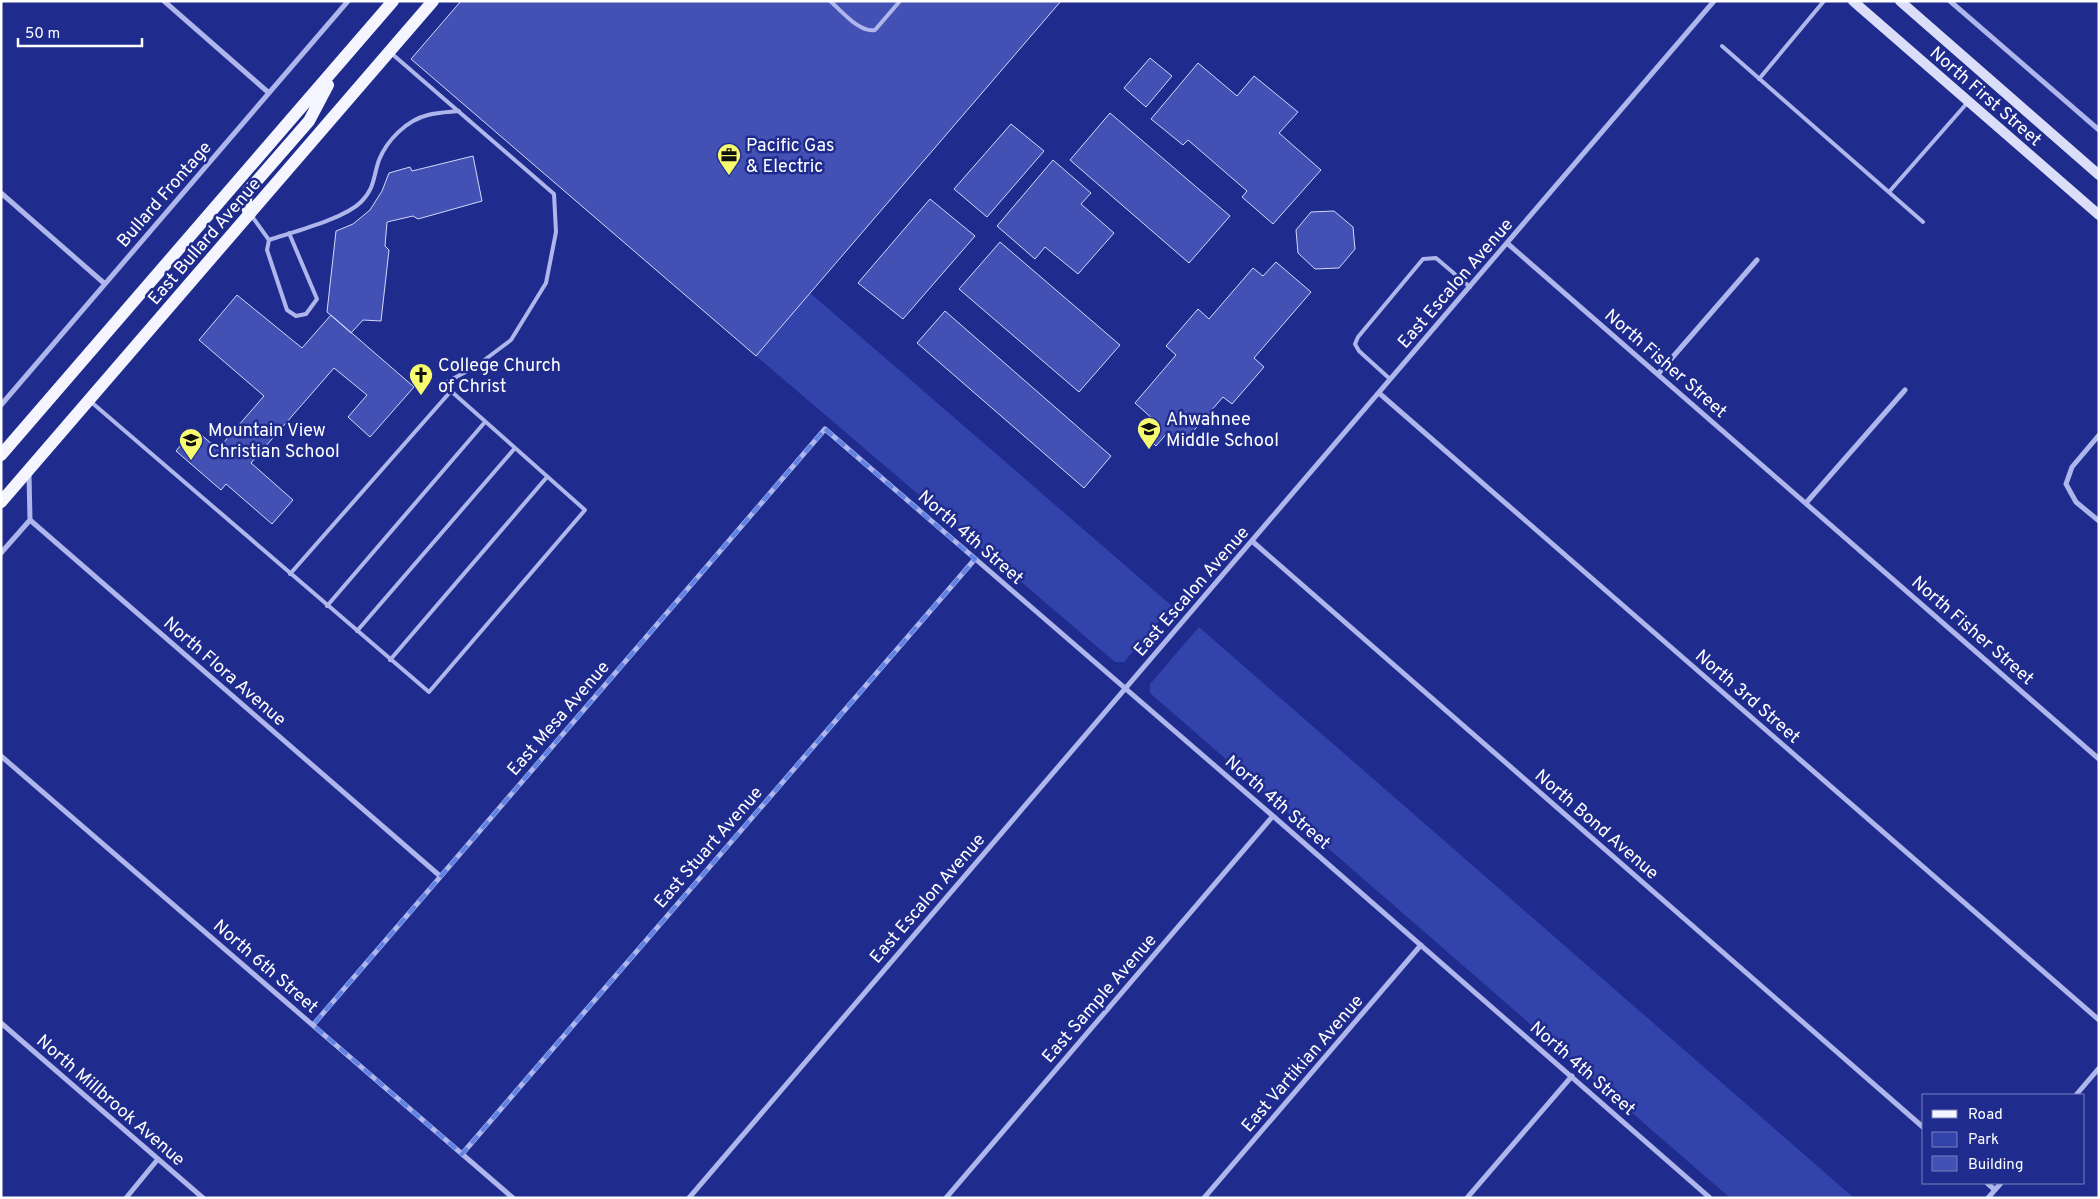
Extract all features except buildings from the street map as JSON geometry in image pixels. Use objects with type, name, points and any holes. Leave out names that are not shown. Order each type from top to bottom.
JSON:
[{"type":"main road","name":"East Bullard Avenue","points":[[1,455],[393,1]]},
{"type":"main road","name":"East Bullard Avenue","points":[[1,502],[90,401],[432,1]]},
{"type":"main road","name":"North First Street","points":[[1852,1],[2099,216]]},
{"type":"main road","name":"North First Street","points":[[1900,1],[2099,175]]},
{"type":"main road","points":[[250,214],[246,207],[248,191],[308,121],[340,63]]},
{"type":"main road","points":[[2067,188],[2099,207]]},
{"type":"street","points":[[164,1],[269,93]]},
{"type":"street","name":"Bullard Frontage","points":[[1,405],[348,1]]},
{"type":"street","name":"East Escalon Avenue","points":[[689,1198],[1714,1]]},
{"type":"street","points":[[1954,2],[2099,130]]},
{"type":"street","points":[[1,193],[105,284]]},
{"type":"street","name":"North Fisher Street","points":[[1507,242],[2099,759]]},
{"type":"street","points":[[1658,374],[1757,260]]},
{"type":"street","points":[[1806,503],[1905,390]]},
{"type":"street","name":"North 3rd Street","points":[[1379,393],[2099,1020]]},
{"type":"street","name":"North 4th Street","points":[[825,430],[1422,945],[1710,1198]]},
{"type":"street","name":"East Mesa Avenue","points":[[313,1025],[825,430]]},
{"type":"street","points":[[2099,436],[2072,467],[2066,484],[2076,502],[2099,521]]},
{"type":"street","points":[[1,553],[30,520],[29,470]]},
{"type":"street","name":"North Flora Avenue","points":[[30,520],[440,876]]},
{"type":"street","name":"North Bond Avenue","points":[[1252,541],[1922,1126]]},
{"type":"street","name":"East Stuart Avenue","points":[[462,1154],[975,559]]},
{"type":"street","name":"North 6th Street","points":[[1,756],[513,1198]]},
{"type":"street","name":"East Sample Avenue","points":[[946,1198],[1273,816]]},
{"type":"street","name":"East Vartikian Avenue","points":[[1204,1198],[1422,945]]},
{"type":"street","name":"North Millbrook Avenue","points":[[1,1023],[203,1198]]},
{"type":"street","points":[[2077,1094],[2099,1068]]},
{"type":"street","points":[[1468,1198],[1572,1076]]},
{"type":"street","points":[[126,1198],[158,1159]]},
{"type":"street","points":[[1988,1184],[1995,1190]]},
{"type":"street","points":[[1988,1198],[2000,1184]]},
{"type":"lane","points":[[830,1],[861,27],[870,31],[875,30],[900,1]]},
{"type":"lane","points":[[1759,79],[1824,1]]},
{"type":"lane","points":[[1722,46],[1922,222]]},
{"type":"lane","points":[[90,401],[428,692],[585,510],[443,384],[475,367],[511,340],[546,282],[556,232],[554,194],[389,52]]},
{"type":"lane","points":[[1889,192],[1968,102]]},
{"type":"lane","points":[[269,240],[348,212],[361,202],[372,188],[379,160],[390,140],[403,128],[427,115],[459,111]]},
{"type":"lane","points":[[250,214],[269,240],[267,250],[287,310],[296,316],[306,314],[317,299],[289,233]]},
{"type":"lane","points":[[1390,379],[1359,351],[1355,344],[1358,337],[1423,259],[1436,258],[1470,287]]},
{"type":"lane","points":[[290,574],[451,391]]},
{"type":"lane","points":[[327,606],[485,422]]},
{"type":"lane","points":[[357,631],[515,448]]},
{"type":"lane","points":[[390,660],[547,477]]},
{"type":"highlighted area","points":[[825,429],[975,559],[462,1154],[313,1025]]},
{"type":"green space","points":[[810,293],[1172,606],[1124,662],[1115,662],[756,356]]},
{"type":"green space","points":[[1199,627],[1854,1198],[1730,1198],[1150,693],[1150,684]]},
{"type":"place","name":"Pacific Gas & Electric","points":[[729,176]]},
{"type":"place","name":"College Church of Christ","points":[[421,396]]},
{"type":"place","name":"Ahwahnee Middle School","points":[[1149,450]]},
{"type":"place","name":"Mountain View Christian School","points":[[191,461]]}]
